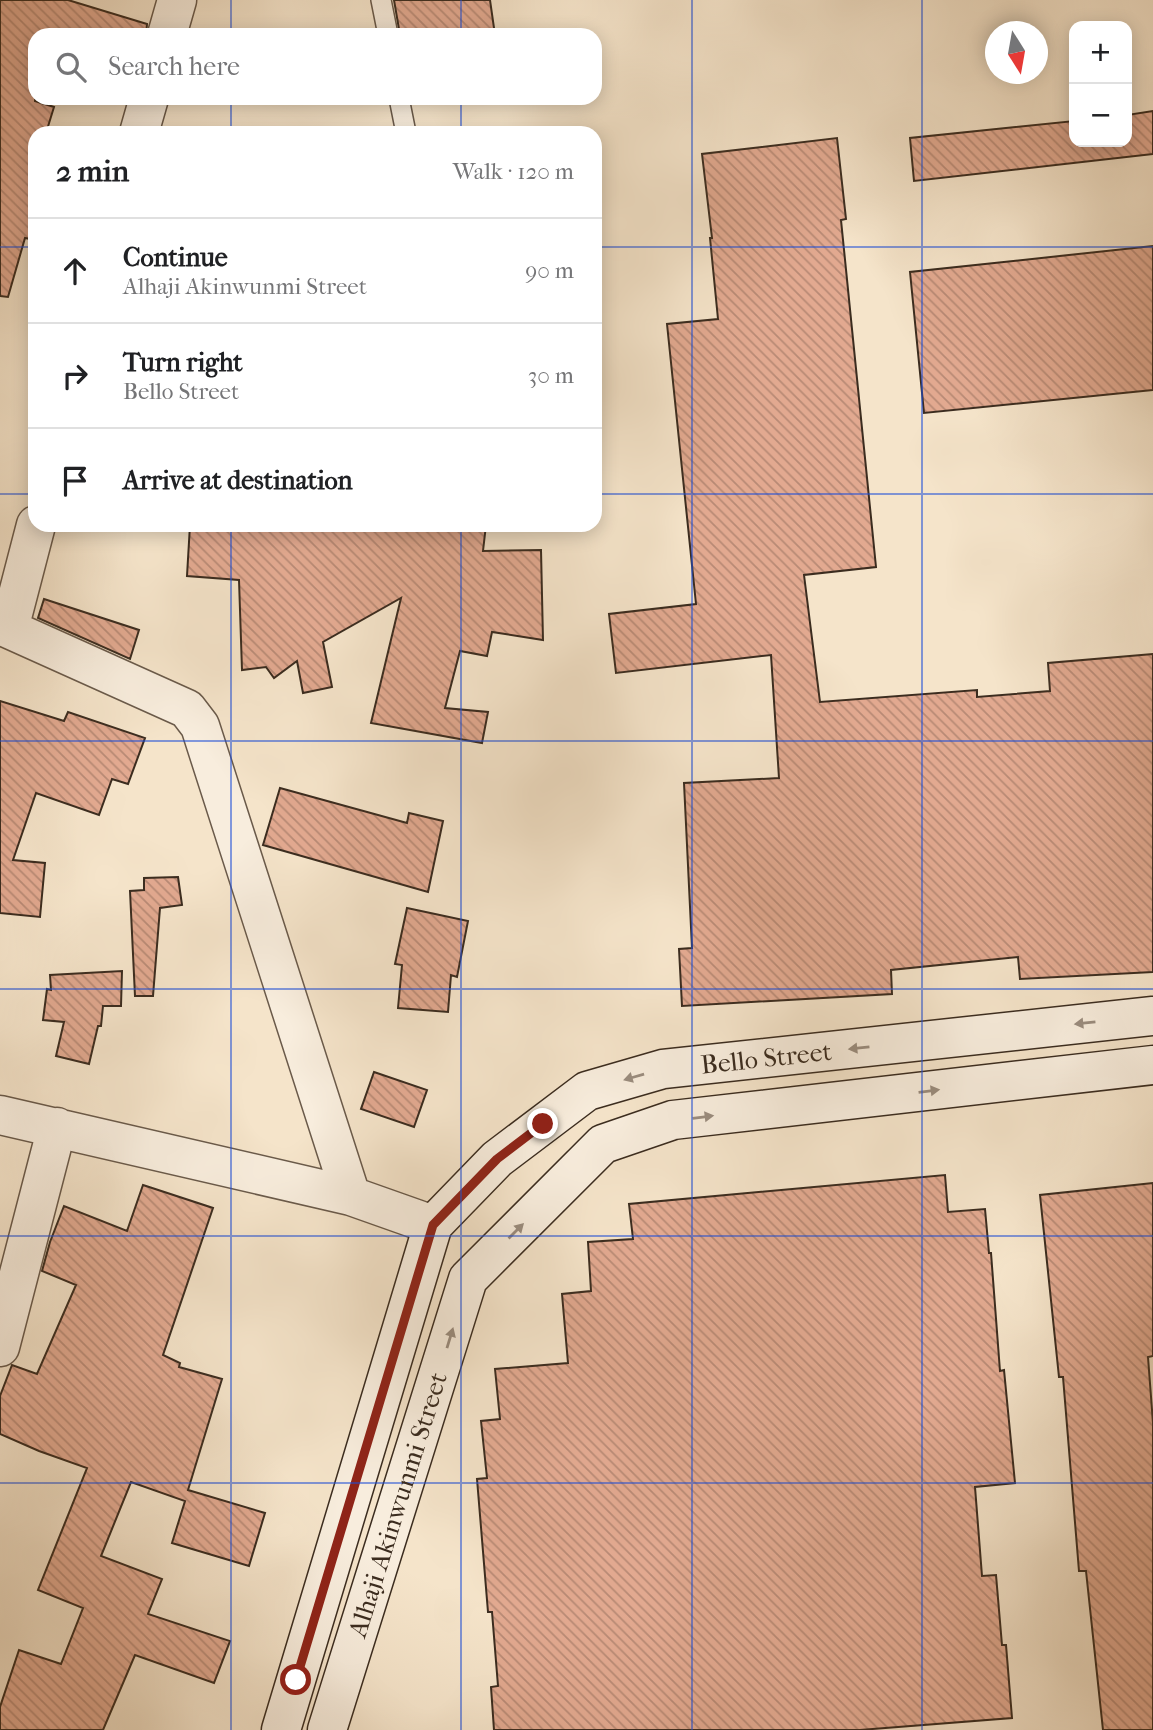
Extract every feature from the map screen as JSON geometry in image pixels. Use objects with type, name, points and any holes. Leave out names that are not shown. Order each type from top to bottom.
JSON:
[{"type":"street","points":[[169,28],[177,0]]},
{"type":"street","points":[[141,126],[147,105]]},
{"type":"street","points":[[34,532],[5,627],[187,709],[200,726],[351,1196]]},
{"type":"street","name":"Bello Street","points":[[433,1225],[497,1159],[587,1091],[663,1069],[1153,1016]]},
{"type":"street","name":"Bello Street","points":[[468,1279],[603,1144],[673,1120],[1153,1065]]},
{"type":"street","points":[[0,1115],[351,1196],[433,1225]]},
{"type":"street","points":[[0,1347],[57,1127]]},
{"type":"street","name":"Alhaji Akinwunmi Street","points":[[281,1730],[433,1225]]},
{"type":"street","name":"Alhaji Akinwunmi Street","points":[[327,1730],[468,1279]]},
{"type":"street","points":[[296,1680],[338,1693]]},
{"type":"lane","points":[[381,0],[387,28]]},
{"type":"lane","points":[[400,105],[405,126]]},
{"type":"building","points":[[0,0],[68,0],[147,24],[147,28],[28,28],[28,105],[54,107],[48,126],[28,126],[28,239],[25,238],[8,297],[0,296]]},
{"type":"building","points":[[394,0],[490,0],[494,28],[399,28]]},
{"type":"building","points":[[1153,111],[1153,154],[914,181],[910,138],[1069,122],[1069,147],[1132,147],[1132,114]]},
{"type":"building","points":[[837,138],[846,219],[841,220],[876,567],[804,575],[820,702],[977,690],[977,697],[1050,691],[1048,663],[1153,654],[1153,972],[1020,979],[1018,957],[891,970],[892,994],[682,1006],[679,949],[692,948],[684,783],[779,778],[771,655],[616,673],[609,614],[696,604],[667,324],[718,319],[702,154]]},
{"type":"building","points":[[1153,246],[1153,390],[924,413],[910,272]]},
{"type":"building","points":[[190,532],[485,532],[483,551],[541,550],[543,640],[492,632],[487,656],[460,651],[445,708],[488,712],[482,743],[371,723],[401,598],[323,642],[332,687],[303,693],[297,661],[274,678],[266,667],[242,670],[239,580],[187,576]]},
{"type":"building","points":[[44,599],[139,630],[130,659],[38,618]]},
{"type":"building","points":[[0,701],[64,721],[68,712],[145,738],[128,784],[112,779],[99,815],[36,793],[13,860],[45,863],[40,917],[0,913]]},
{"type":"building","points":[[280,788],[407,823],[409,813],[443,821],[428,892],[263,845]]},
{"type":"building","points":[[178,877],[182,905],[160,908],[153,996],[135,996],[130,891],[144,890],[144,878]]},
{"type":"building","points":[[407,908],[468,921],[457,977],[451,975],[448,1012],[398,1008],[402,965],[395,964]]},
{"type":"building","points":[[122,971],[121,1006],[103,1006],[101,1026],[98,1026],[89,1064],[56,1056],[64,1022],[43,1020],[47,989],[51,990],[50,975]]},
{"type":"building","points":[[374,1072],[427,1090],[414,1127],[361,1109]]},
{"type":"building","points":[[945,1175],[948,1212],[985,1209],[991,1253],[1000,1371],[1004,1370],[1015,1483],[975,1487],[982,1576],[996,1575],[1002,1645],[1006,1645],[1012,1718],[860,1730],[494,1730],[491,1687],[498,1686],[492,1612],[488,1612],[477,1479],[487,1478],[481,1421],[500,1419],[495,1369],[568,1363],[562,1294],[591,1291],[588,1242],[633,1239],[629,1204]]},
{"type":"building","points":[[1153,1183],[1153,1356],[1148,1357],[1153,1423],[1153,1730],[1103,1730],[1086,1571],[1079,1571],[1063,1377],[1059,1377],[1040,1195]]},
{"type":"building","points":[[143,1185],[213,1208],[163,1355],[180,1363],[179,1367],[222,1379],[188,1490],[265,1513],[249,1566],[172,1543],[185,1501],[131,1482],[101,1556],[162,1579],[148,1614],[230,1641],[214,1683],[135,1655],[103,1730],[0,1730],[0,1707],[19,1650],[61,1664],[83,1608],[38,1590],[87,1468],[0,1434],[0,1396],[12,1365],[37,1374],[76,1285],[42,1271],[64,1206],[127,1231]]},
{"type":"route","points":[[296,1680],[433,1225],[497,1159],[543,1124]]}]
